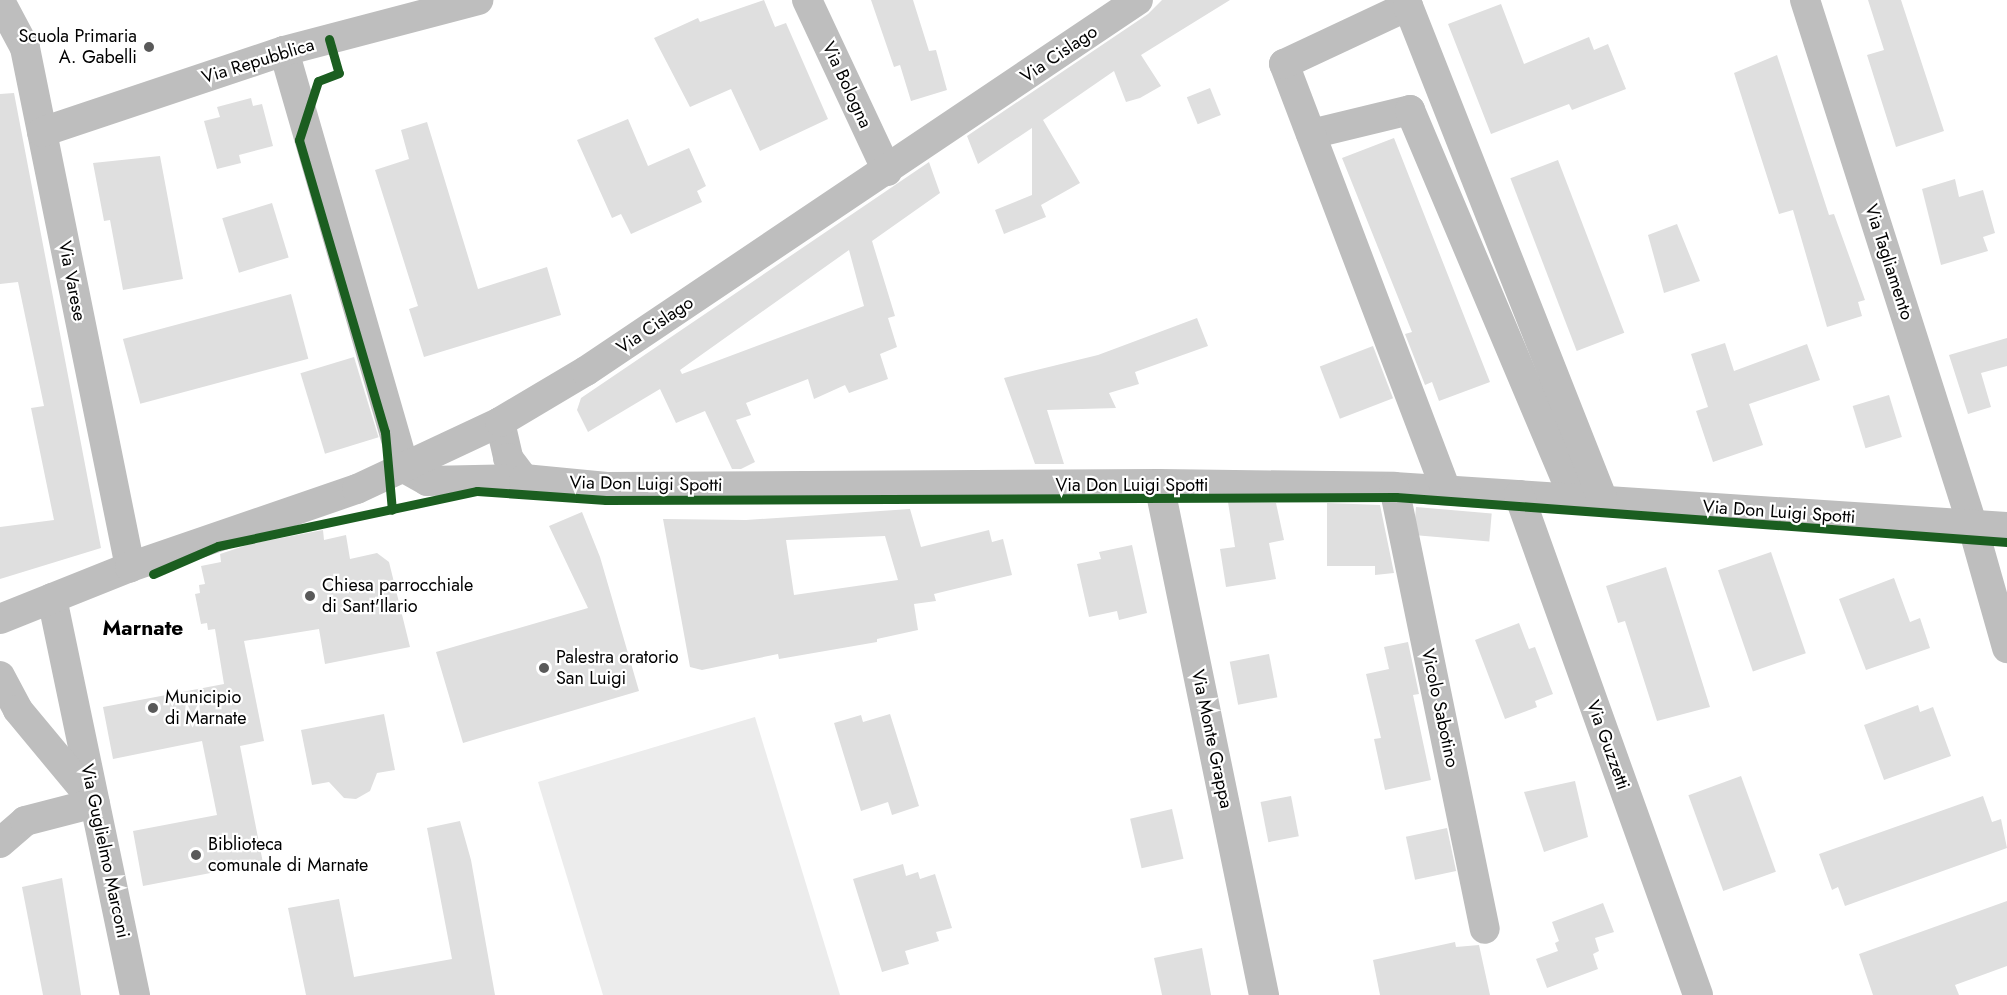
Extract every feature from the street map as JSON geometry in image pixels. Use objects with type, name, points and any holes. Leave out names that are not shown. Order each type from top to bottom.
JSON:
[{"type":"street","name":"Via Repubblica","points":[[42,132],[284,51],[478,0]]},
{"type":"street","name":"Via Bologna","points":[[807,0],[887,171]]},
{"type":"street","name":"Via Cislago","points":[[0,619],[130,567],[357,489],[500,422],[586,371],[887,171],[1138,0]]},
{"type":"street","name":"Via Tagliamento","points":[[1805,0],[1972,524],[2007,648]]},
{"type":"street","name":"Via Varese","points":[[0,1],[13,50],[42,132],[130,567]]},
{"type":"street","points":[[1446,490],[1284,64],[1408,6],[1604,500]]},
{"type":"street","points":[[284,51],[404,468]]},
{"type":"street","points":[[1311,134],[1410,110],[1574,498]]},
{"type":"street","points":[[500,422],[508,458],[524,479]]},
{"type":"street","name":"Via Don Luigi Spotti","points":[[404,468],[427,481],[524,479],[607,487],[1159,484],[1394,487],[2007,527]]},
{"type":"street","name":"Via Monte Grappa","points":[[1159,484],[1264,995]]},
{"type":"street","name":"Vicolo Sabotino","points":[[1394,487],[1485,929]]},
{"type":"street","name":"Via Guzzetti","points":[[1519,495],[1698,995]]},
{"type":"street","name":"Via Guglielmo Marconi","points":[[52,598],[135,995]]},
{"type":"street","points":[[0,676],[26,720],[95,803],[40,816],[7,835]]},
{"type":"street","points":[[26,720],[39,724],[50,722],[75,706]]},
{"type":"shaded area","points":[[755,717],[840,995],[603,995],[538,782]]},
{"type":"building","points":[[764,0],[775,27],[786,23],[828,119],[760,151],[731,89],[690,107],[654,38],[698,18],[700,22]]},
{"type":"building","points":[[871,0],[913,0],[929,51],[936,50],[947,90],[911,101],[900,65],[894,67]]},
{"type":"building","points":[[1162,0],[1230,0],[1141,55],[1161,86],[1140,98],[1126,102],[1114,71],[1043,120],[1080,183],[1041,205],[1046,217],[1004,234],[995,210],[1032,195],[1032,128],[978,164],[967,136],[1148,14]]},
{"type":"building","points":[[1868,0],[1901,0],[1944,131],[1896,147],[1867,55],[1884,50]]},
{"type":"building","points":[[1501,4],[1524,64],[1589,37],[1594,50],[1608,44],[1626,89],[1572,110],[1569,104],[1491,134],[1448,24]]},
{"type":"building","points":[[1777,55],[1829,215],[1834,214],[1865,300],[1858,302],[1862,316],[1827,327],[1793,210],[1779,214],[1734,73]]},
{"type":"building","points":[[1210,88],[1221,115],[1198,124],[1187,97]]},
{"type":"building","points":[[14,93],[101,548],[0,579],[0,527],[54,520],[31,408],[44,406],[18,282],[0,284],[0,94]]},
{"type":"building","points":[[251,98],[253,106],[262,104],[273,146],[239,155],[241,163],[217,169],[204,121],[220,117],[217,107]]},
{"type":"building","points":[[628,119],[648,166],[689,148],[706,186],[697,191],[702,202],[631,234],[621,214],[612,218],[577,140]]},
{"type":"building","points":[[427,122],[478,289],[547,267],[561,315],[424,357],[409,309],[418,306],[375,170],[409,159],[401,130]]},
{"type":"building","points":[[1394,138],[1490,382],[1439,401],[1432,382],[1425,385],[1405,334],[1412,332],[1342,158]]},
{"type":"building","points":[[160,156],[183,279],[123,290],[110,220],[104,221],[93,163]]},
{"type":"building","points":[[1558,160],[1624,333],[1577,351],[1510,178]]},
{"type":"building","points":[[929,162],[940,193],[872,241],[895,316],[888,318],[897,347],[880,354],[888,379],[849,393],[845,385],[814,399],[808,379],[746,403],[751,415],[736,420],[755,462],[741,469],[732,469],[705,411],[676,423],[660,389],[588,432],[577,410],[581,398]],"holes":[[[849,250],[864,306],[682,374],[680,370]]]},
{"type":"building","points":[[1955,179],[1959,197],[1983,190],[1995,233],[1983,237],[1988,251],[1941,265],[1922,189]]},
{"type":"building","points":[[272,203],[289,258],[239,273],[222,218]]},
{"type":"building","points":[[1677,224],[1700,281],[1664,293],[1648,235]]},
{"type":"building","points":[[291,294],[308,359],[140,404],[123,339]]},
{"type":"building","points":[[1197,318],[1208,346],[1135,372],[1139,384],[1109,393],[1116,408],[1047,410],[1064,464],[1035,464],[1004,378],[1098,355]]},
{"type":"building","points":[[2007,338],[2007,366],[1981,373],[1991,407],[1968,414],[1949,355]]},
{"type":"building","points":[[1725,343],[1734,371],[1807,344],[1820,380],[1749,404],[1763,445],[1713,462],[1696,411],[1708,407],[1691,354]]},
{"type":"building","points":[[1373,346],[1393,398],[1340,419],[1320,366]]},
{"type":"building","points":[[354,357],[379,437],[325,454],[300,373]]},
{"type":"building","points":[[1889,395],[1902,437],[1866,448],[1853,406]]},
{"type":"building","points":[[1228,502],[1276,503],[1284,540],[1269,543],[1276,579],[1226,587],[1220,549],[1235,547]]},
{"type":"building","points":[[1327,503],[1380,505],[1394,573],[1375,575],[1375,566],[1327,566]]},
{"type":"building","points":[[1416,507],[1492,514],[1489,542],[1414,535]]},
{"type":"building","points":[[910,509],[921,547],[989,530],[992,542],[1003,539],[1012,575],[934,594],[936,601],[914,604],[918,630],[877,639],[877,642],[779,659],[778,654],[702,670],[690,667],[663,519],[746,520]],"holes":[[[885,536],[898,580],[794,595],[786,540]]]},
{"type":"building","points":[[582,512],[600,557],[639,691],[463,743],[436,652],[588,608],[549,526]]},
{"type":"building","points":[[323,530],[324,540],[346,535],[350,559],[377,553],[389,562],[410,647],[325,664],[319,629],[244,641],[264,741],[240,746],[263,863],[143,886],[133,831],[217,815],[202,741],[113,759],[103,707],[224,684],[215,629],[208,630],[207,623],[201,624],[195,594],[200,593],[199,585],[205,584],[201,566],[221,562],[220,554],[250,544]]},
{"type":"building","points":[[1132,545],[1147,613],[1119,620],[1117,611],[1089,617],[1077,564],[1101,559],[1099,552]]},
{"type":"building","points":[[1771,552],[1806,653],[1753,671],[1718,570]]},
{"type":"building","points":[[1666,567],[1710,707],[1657,721],[1625,621],[1618,623],[1606,586]]},
{"type":"building","points":[[1894,578],[1910,622],[1920,618],[1930,648],[1866,670],[1839,599]]},
{"type":"building","points":[[1519,623],[1529,649],[1535,647],[1553,694],[1535,701],[1537,707],[1505,719],[1475,640]]},
{"type":"building","points":[[1408,642],[1419,694],[1413,695],[1431,780],[1385,790],[1374,739],[1381,738],[1366,674],[1389,669],[1384,647]]},
{"type":"building","points":[[1269,654],[1277,697],[1238,705],[1230,662]]},
{"type":"building","points":[[1918,705],[1920,712],[1933,707],[1951,756],[1884,780],[1864,725]]},
{"type":"building","points":[[384,714],[395,770],[377,773],[370,791],[356,799],[344,798],[329,782],[312,785],[301,730]]},
{"type":"building","points":[[890,714],[919,806],[892,815],[888,802],[861,811],[834,723],[861,715],[863,722]]},
{"type":"building","points":[[1741,776],[1776,872],[1723,891],[1688,795]]},
{"type":"building","points":[[1575,781],[1588,837],[1544,852],[1524,792]]},
{"type":"building","points":[[1291,796],[1299,836],[1268,842],[1261,802]]},
{"type":"building","points":[[1983,796],[1992,822],[2001,819],[2007,848],[1845,906],[1838,887],[1832,890],[1819,854]]},
{"type":"building","points":[[1172,809],[1183,859],[1142,868],[1130,819]]},
{"type":"building","points":[[460,821],[471,860],[495,995],[306,995],[288,908],[339,899],[354,977],[452,959],[427,828]]},
{"type":"building","points":[[1447,828],[1456,871],[1415,880],[1406,837]]},
{"type":"building","points":[[903,864],[906,876],[918,872],[920,879],[935,874],[952,928],[936,932],[939,941],[905,951],[909,964],[882,972],[853,879]]},
{"type":"building","points":[[62,878],[81,995],[43,995],[22,887]]},
{"type":"building","points":[[2007,901],[2007,966],[1955,985],[1959,995],[1873,995],[1859,954]]},
{"type":"building","points":[[1603,903],[1614,932],[1595,938],[1599,951],[1593,954],[1598,969],[1547,988],[1536,959],[1558,951],[1555,943],[1559,941],[1552,922]]},
{"type":"building","points":[[1455,942],[1456,947],[1479,945],[1490,995],[1380,995],[1373,960]]},
{"type":"building","points":[[1202,948],[1211,995],[1162,995],[1154,958]]},
{"type":"cycle path","points":[[329,39],[339,73],[318,81],[299,140],[385,432],[392,510]]},
{"type":"cycle path","points":[[153,574],[218,546],[477,491],[606,500],[1396,497],[2007,542]]},
{"type":"place","name":"Scuola Primaria A. Gabelli","points":[[149,47]]},
{"type":"place","name":"Chiesa parrocchiale di Sant'Ilario","points":[[310,596]]},
{"type":"place","name":"Palestra oratorio San Luigi","points":[[544,668]]},
{"type":"place","name":"Municipio di Marnate","points":[[153,708]]},
{"type":"place","name":"Biblioteca comunale di Marnate","points":[[196,855]]},
{"type":"district","name":"Marnate","points":[[143,628]]}]
